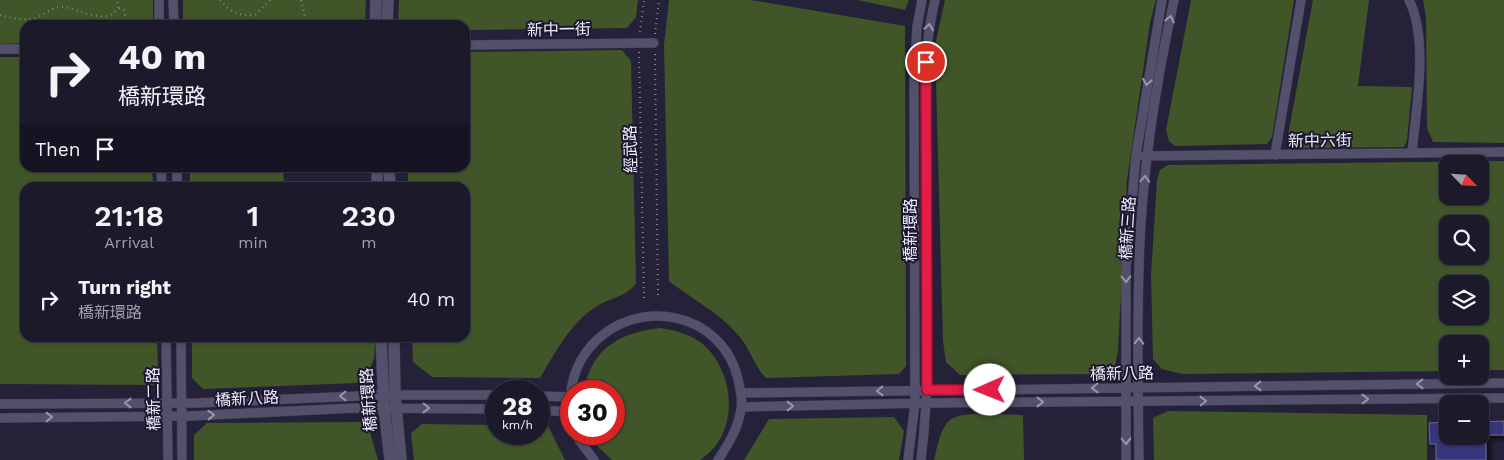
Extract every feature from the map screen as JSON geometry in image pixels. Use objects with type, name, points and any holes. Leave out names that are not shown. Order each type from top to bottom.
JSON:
[{"type":"street","points":[[159,0],[159,20]]},
{"type":"street","points":[[173,0],[174,20]]},
{"type":"street","points":[[375,20],[376,0]]},
{"type":"street","points":[[387,20],[388,0]]},
{"type":"street","name":"橋新環路","points":[[908,460],[915,403],[914,80],[917,27],[922,0]]},
{"type":"street","name":"橋新環路","points":[[921,460],[927,402],[925,80],[928,27],[936,0]]},
{"type":"street","name":"橋新三路","points":[[1126,460],[1126,268],[1136,155],[1162,0]]},
{"type":"street","name":"橋新三路","points":[[1139,460],[1139,266],[1148,156],[1159,71],[1174,0]]},
{"type":"street","points":[[1274,155],[1301,0]]},
{"type":"street","points":[[1409,0],[1414,10],[1418,31],[1418,75],[1412,154]]},
{"type":"street","name":"新中一街","points":[[470,46],[654,42]]},
{"type":"street","points":[[0,49],[20,50]]},
{"type":"street","name":"新中六街","points":[[1136,155],[1504,152]]},
{"type":"street","points":[[573,380],[584,354],[600,336],[621,322],[644,316],[658,315],[682,319],[705,330],[723,347],[736,368],[741,393],[742,407],[734,436],[718,460]]},
{"type":"street","name":"橋新二路","points":[[166,342],[168,460]]},
{"type":"street","name":"橋新二路","points":[[181,342],[182,460]]},
{"type":"street","name":"橋新環路","points":[[382,342],[389,395],[396,408],[401,460]]},
{"type":"street","name":"橋新環路","points":[[390,460],[384,408],[389,395],[394,342]]},
{"type":"street","name":"橋新八路","points":[[741,393],[1504,383]]},
{"type":"street","name":"橋新八路","points":[[0,404],[182,403],[389,395],[485,395]]},
{"type":"street","name":"橋新八路","points":[[742,407],[927,402],[1504,398]]},
{"type":"street","name":"橋新八路","points":[[0,418],[183,416],[384,408],[485,409]]},
{"type":"street","points":[[583,445],[594,460]]},
{"type":"path","points":[[0,15],[18,19],[34,19],[58,7],[103,16],[115,13],[118,8],[117,0]]},
{"type":"path","points":[[220,0],[230,10],[243,16],[255,15],[270,0]]},
{"type":"path","points":[[301,0],[307,20]]},
{"type":"path","name":"經武路","points":[[644,0],[639,43],[644,299]]},
{"type":"path","name":"經武路","points":[[658,299],[654,42],[659,0]]},
{"type":"path","points":[[118,8],[124,10],[126,20]]},
{"type":"green space","points":[[0,0],[153,0],[153,20],[20,20],[20,43],[0,44]]},
{"type":"green space","points":[[183,0],[366,0],[365,20],[183,20]]},
{"type":"green space","points":[[399,0],[638,0],[636,17],[627,28],[470,30],[470,20],[398,20]]},
{"type":"green space","points":[[669,0],[751,0],[905,26],[906,366],[899,374],[766,378],[758,368],[743,341],[723,320],[669,281],[664,45]]},
{"type":"green space","points":[[857,0],[909,0],[905,10]]},
{"type":"green space","points":[[945,0],[1156,0],[1150,23],[1127,180],[1118,350],[1115,366],[1105,374],[960,375],[946,362],[943,341],[935,45]]},
{"type":"green space","points":[[1191,0],[1294,0],[1272,137],[1267,144],[1175,146],[1169,141],[1166,130]]},
{"type":"green space","points":[[1313,0],[1369,0],[1358,86],[1412,87],[1407,140],[1404,147],[1300,148],[1292,145],[1288,135]]},
{"type":"green space","points":[[1423,0],[1504,0],[1504,143],[1433,142],[1427,128],[1426,17]]},
{"type":"green space","points":[[622,50],[631,61],[636,283],[628,291],[602,303],[579,320],[564,339],[540,378],[432,377],[413,362],[412,342],[470,342],[470,182],[408,182],[408,172],[470,172],[470,52]]},
{"type":"green space","points":[[0,57],[20,57],[20,172],[152,172],[153,182],[20,182],[20,342],[157,342],[158,369],[154,385],[0,384]]},
{"type":"green space","points":[[1489,161],[1504,161],[1504,370],[1489,370],[1489,335],[1439,335],[1439,371],[1182,374],[1162,369],[1153,359],[1151,275],[1157,180],[1160,170],[1168,165],[1439,162],[1439,205],[1489,205]]},
{"type":"green space","points":[[190,172],[283,172],[284,182],[190,182]]},
{"type":"green space","points":[[661,328],[679,332],[696,339],[716,359],[723,374],[728,389],[727,421],[722,436],[713,449],[700,460],[612,460],[597,445],[625,445],[625,380],[587,380],[593,364],[610,345],[633,333]]},
{"type":"green space","points":[[192,342],[375,342],[375,352],[370,368],[357,383],[203,389],[192,378]]},
{"type":"green space","points":[[1168,411],[1427,415],[1427,460],[1154,460],[1153,418]]},
{"type":"green space","points":[[974,414],[1023,415],[1024,460],[934,460],[939,439],[950,420]]},
{"type":"green space","points":[[894,417],[904,431],[899,460],[744,460],[769,419]]},
{"type":"green space","points":[[361,422],[370,432],[378,460],[194,460],[194,435],[207,423]]},
{"type":"green space","points":[[422,424],[485,425],[485,445],[550,445],[550,430],[565,460],[414,460],[411,433]]},
{"type":"building","points":[[1504,421],[1504,435],[1489,435],[1489,422]]},
{"type":"building","points":[[1439,422],[1439,445],[1486,445],[1486,460],[1436,460],[1436,444],[1430,444],[1429,423]]},
{"type":"route","points":[[926,62],[927,390],[990,390]]}]
